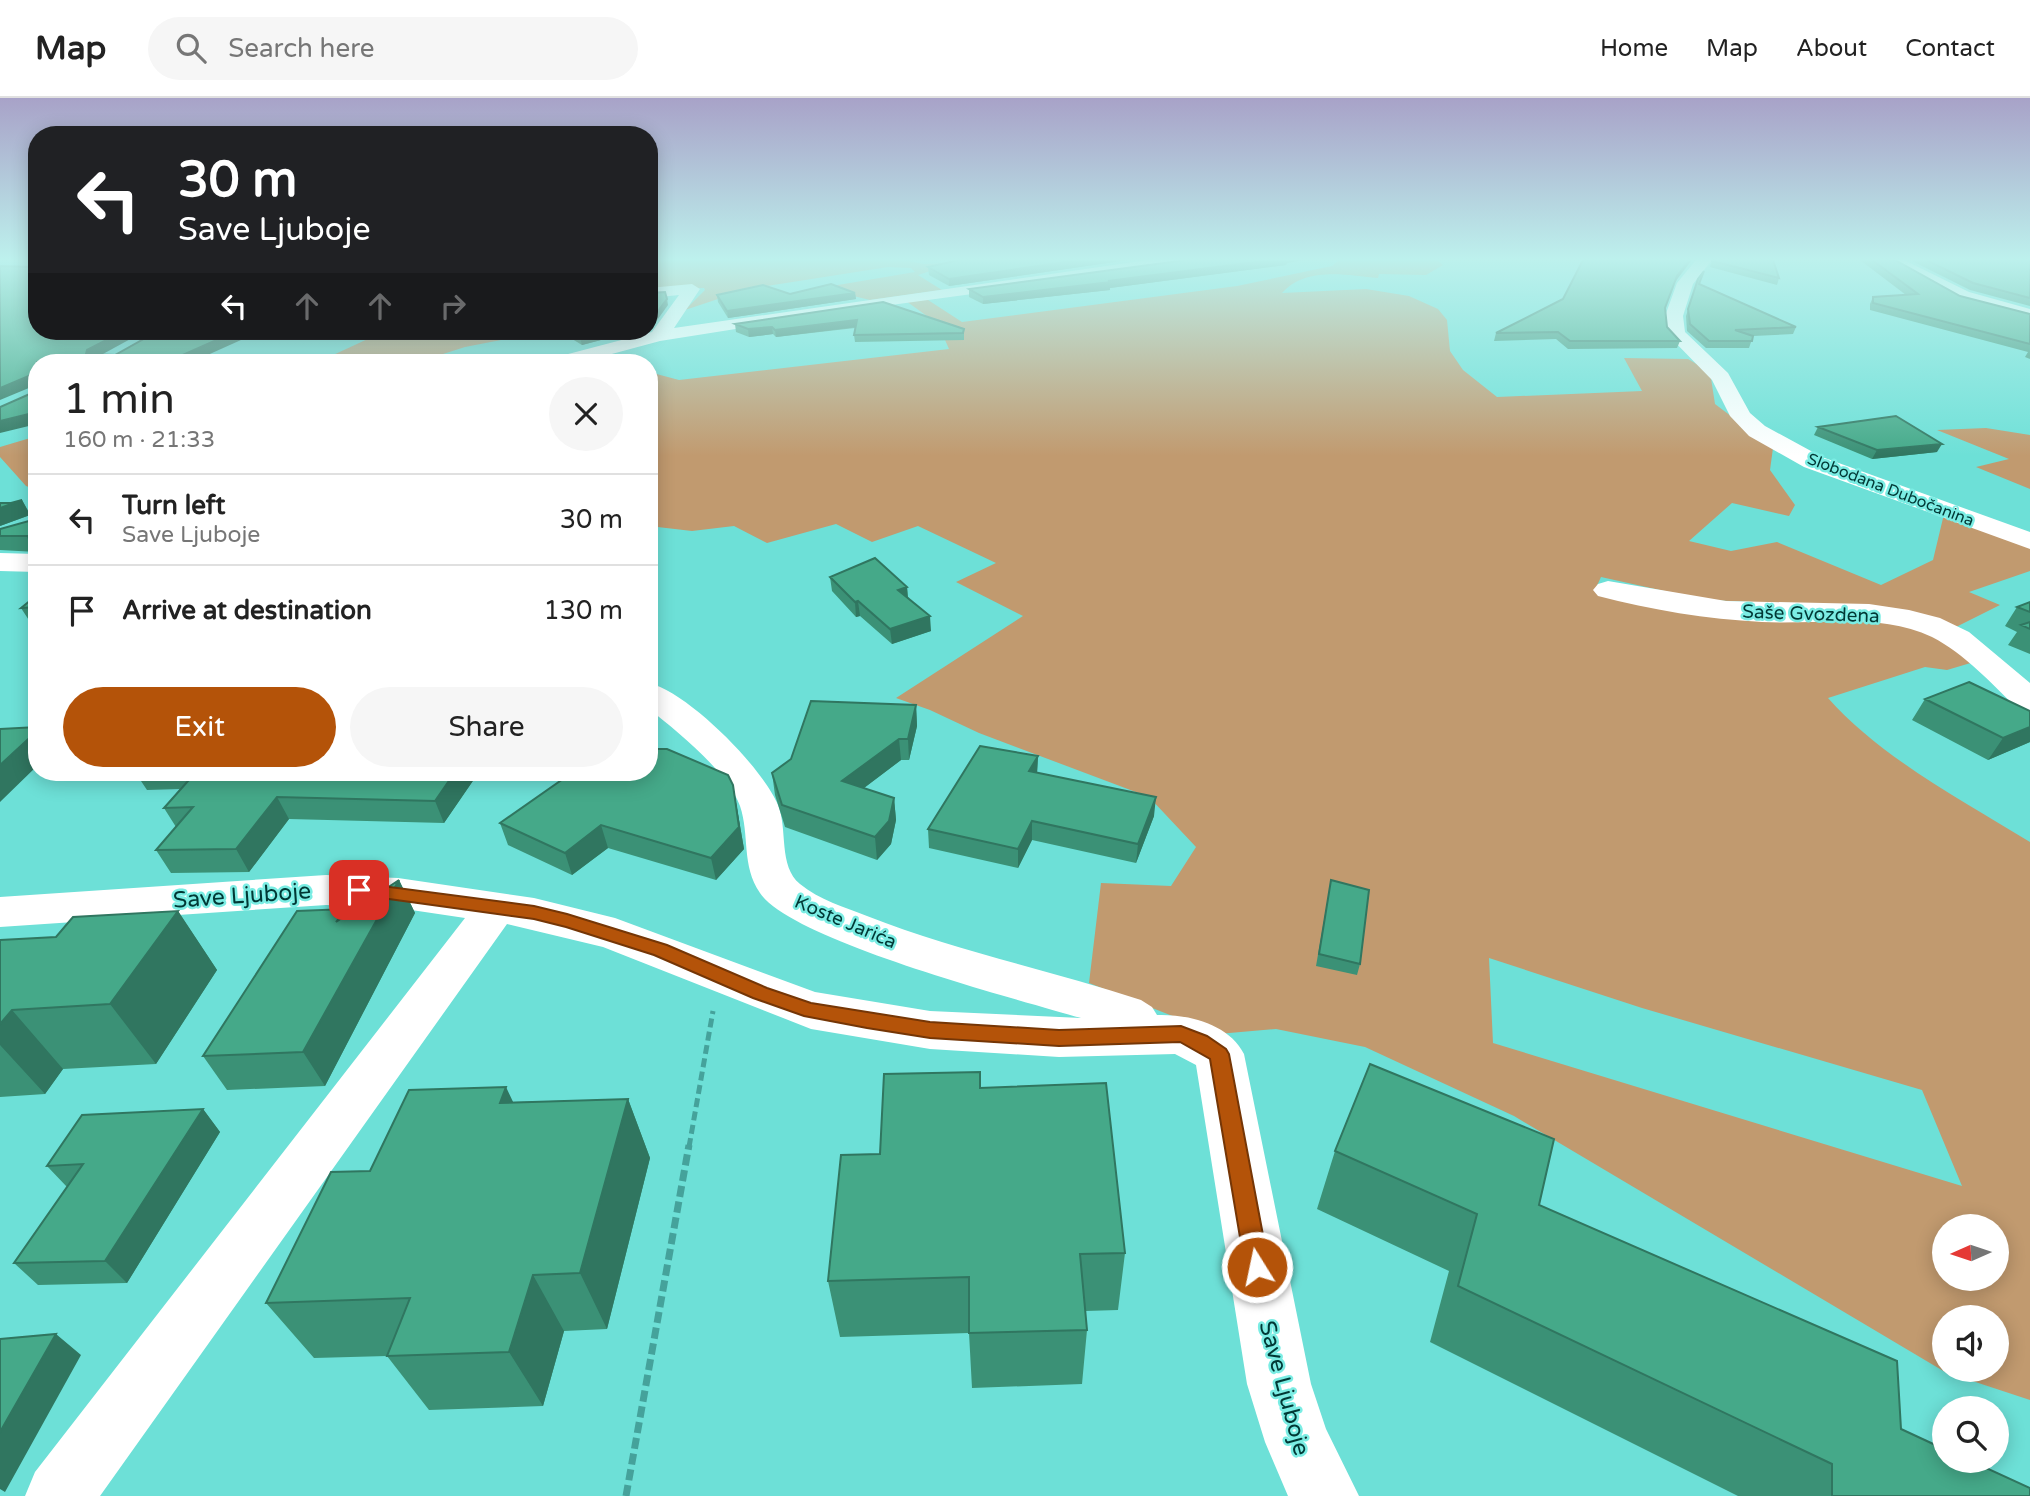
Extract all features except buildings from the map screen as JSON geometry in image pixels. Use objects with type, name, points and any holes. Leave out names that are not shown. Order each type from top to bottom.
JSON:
[{"type":"street","points":[[659,336],[667,325]]},
{"type":"street","points":[[659,336],[727,325]]},
{"type":"street","name":"Slobodana Dubočanina","points":[[1675,325],[1676,334],[1721,377],[1741,416],[1756,432],[1826,467],[2030,541]]},
{"type":"street","points":[[590,354],[644,340]]},
{"type":"street","points":[[0,562],[28,563]]},
{"type":"street","name":"Saše Gvozdena","points":[[1608,590],[1700,607],[1766,613],[1870,613],[1932,625],[1982,656],[2030,702]]},
{"type":"street","name":"Koste Jarića","points":[[658,700],[697,733],[745,781],[758,803],[765,829],[765,862],[783,893],[868,934],[1124,1013],[1135,1020],[1142,1035]]},
{"type":"street","name":"Save Ljuboje","points":[[0,912],[271,893],[359,890],[534,913],[615,934],[811,1010],[930,1030],[1059,1038],[1181,1034],[1219,1054],[1269,1338],[1306,1467],[1325,1496]]},
{"type":"street","points":[[59,1496],[496,908]]},
{"type":"path","points":[[626,1496],[719,975]]},
{"type":"shaded area","points":[[939,325],[1448,325],[1450,351],[1463,370],[1497,397],[1642,391],[1624,358],[1688,359],[1710,372],[1715,404],[1773,448],[1770,470],[1795,505],[1789,516],[1732,503],[1689,541],[1731,551],[1777,542],[1881,585],[1933,560],[1944,514],[2030,545],[2030,571],[1969,592],[2000,605],[1952,629],[1858,606],[1705,600],[1601,577],[1595,590],[1742,619],[1868,620],[1909,625],[1937,637],[1974,662],[1947,670],[1925,667],[1828,698],[1872,740],[1897,759],[2030,842],[2030,1400],[1975,1382],[2009,1382],[2009,1305],[1932,1305],[1932,1364],[1514,1116],[1365,1047],[1276,1029],[1218,1034],[1089,983],[1101,883],[1171,886],[1196,847],[1149,797],[979,733],[930,710],[896,698],[1023,616],[956,582],[996,563],[918,526],[872,542],[836,524],[767,543],[734,526],[692,531],[658,527],[658,374],[679,380],[949,349]],"holes":[[[1489,958],[1642,1008],[1922,1090],[1962,1186],[1493,1043]]]},
{"type":"shaded area","points":[[366,340],[501,340],[443,354],[335,354]]},
{"type":"shaded area","points":[[1986,428],[2030,435],[2030,489],[1976,467],[2009,459],[1937,430]]},
{"type":"shaded area","points":[[28,439],[28,487],[0,457],[0,447]]},
{"type":"route","points":[[359,890],[398,893],[567,920],[660,950],[760,993],[811,1010],[867,1021],[930,1030],[1059,1038],[1181,1034],[1219,1054],[1257,1267]]}]
